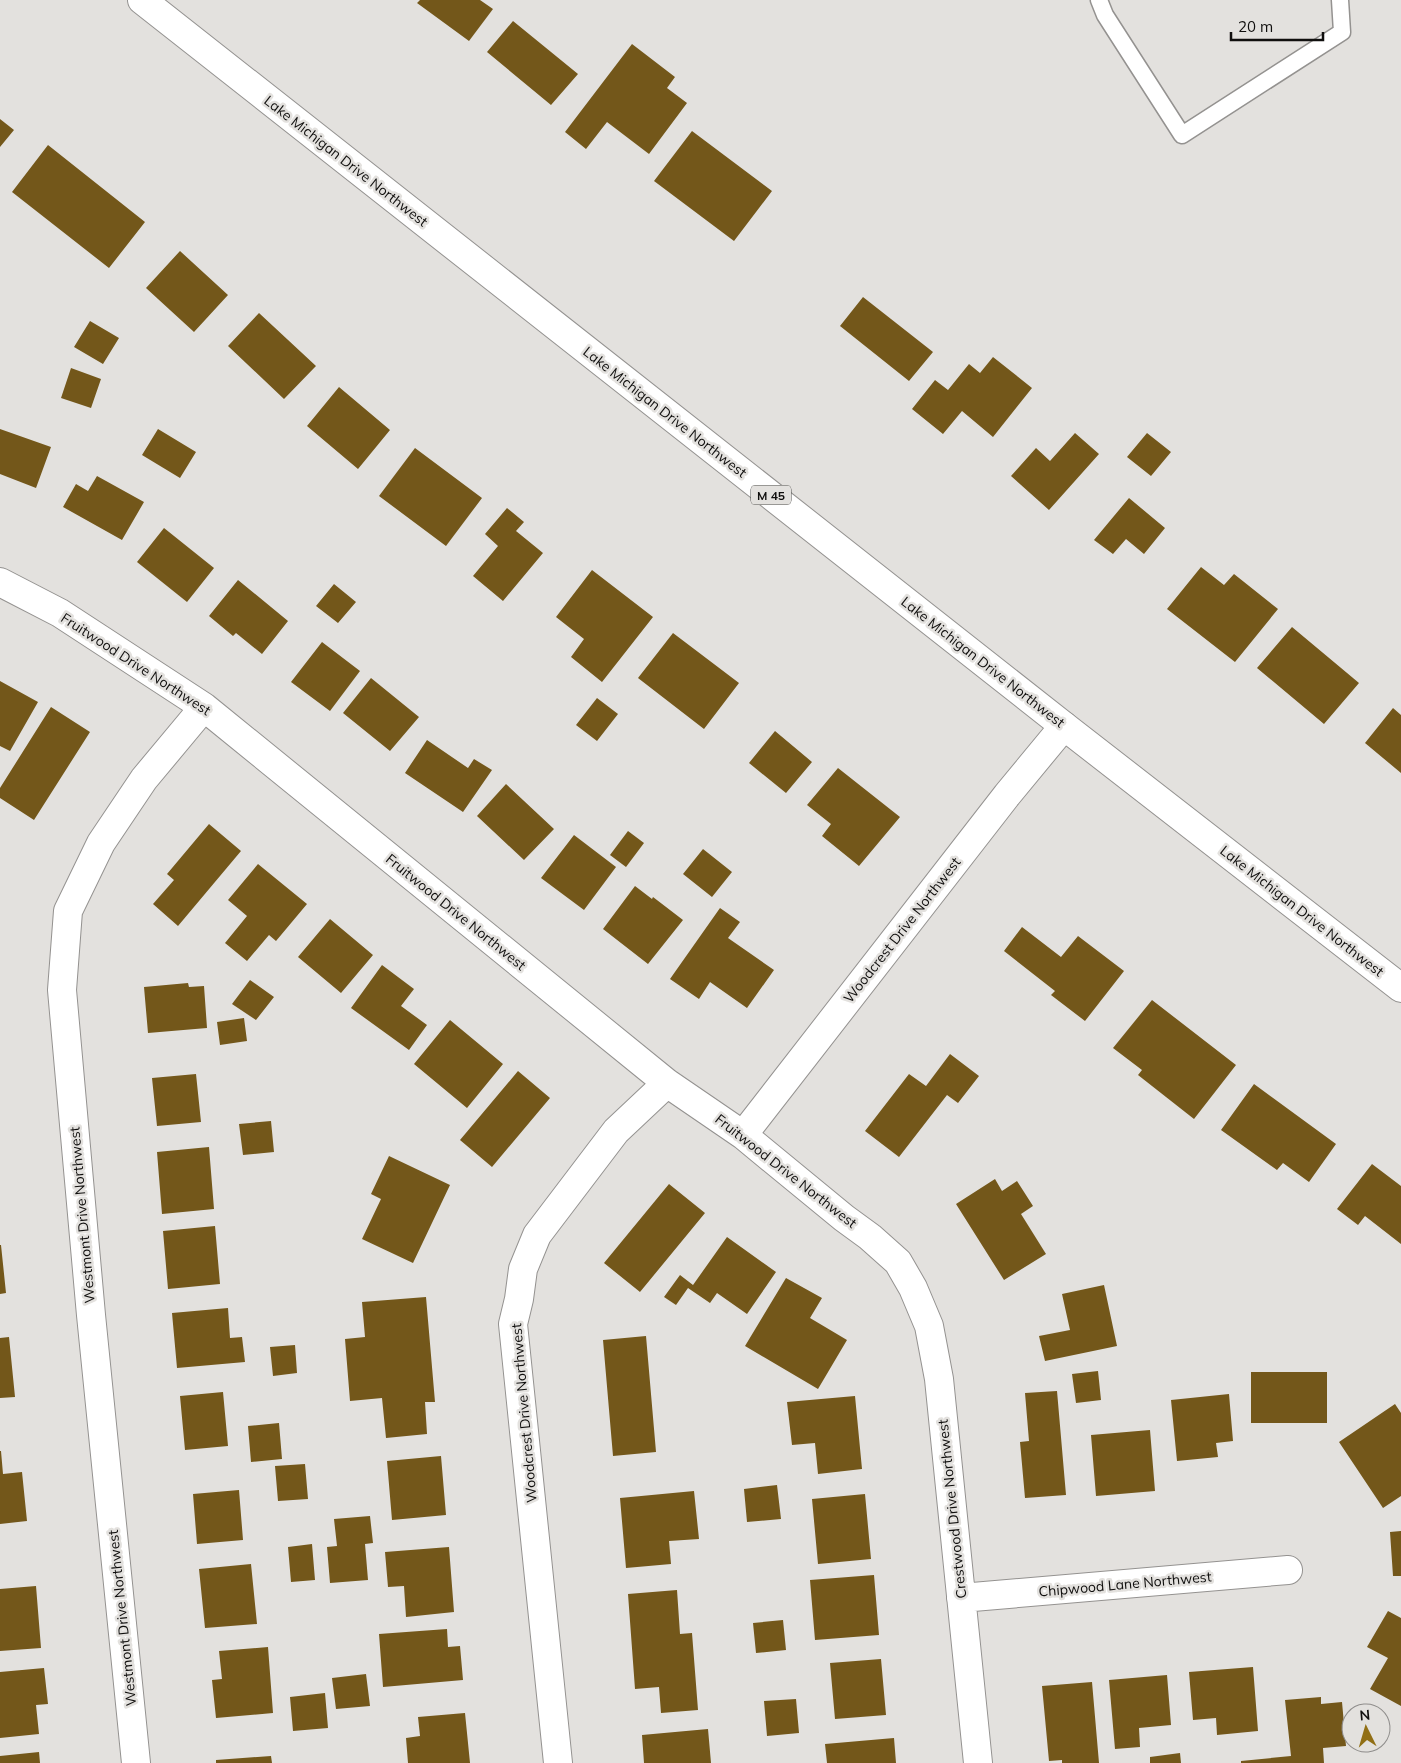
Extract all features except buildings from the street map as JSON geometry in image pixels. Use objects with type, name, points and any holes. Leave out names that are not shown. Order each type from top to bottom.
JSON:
[{"type":"main road","name":"Lake Michigan Drive Northwest","points":[[142,0],[1064,726],[1401,988]]},
{"type":"main road","name":"Fruitwood Drive Northwest","points":[[0,582],[60,613],[204,707],[667,1083],[743,1135],[870,1237],[898,1262]]},
{"type":"main road","name":"Westmont Drive Northwest","points":[[136,1763],[90,1305],[62,990],[68,911],[101,843],[144,779],[204,707]]},
{"type":"main road","name":"Woodcrest Drive Northwest","points":[[743,1135],[1007,795],[1064,726]]},
{"type":"main road","name":"Woodcrest Drive Northwest","points":[[558,1763],[513,1324],[520,1299],[522,1269],[537,1235],[616,1131],[667,1083]]},
{"type":"main road","name":"Crestwood Drive Northwest","points":[[898,1262],[913,1288],[929,1326],[939,1379],[978,1763]]},
{"type":"main road","name":"Chipwood Lane Northwest","points":[[961,1598],[1288,1570]]},
{"type":"lane","points":[[1099,0],[1105,15],[1182,135],[1342,32],[1340,0]]}]
